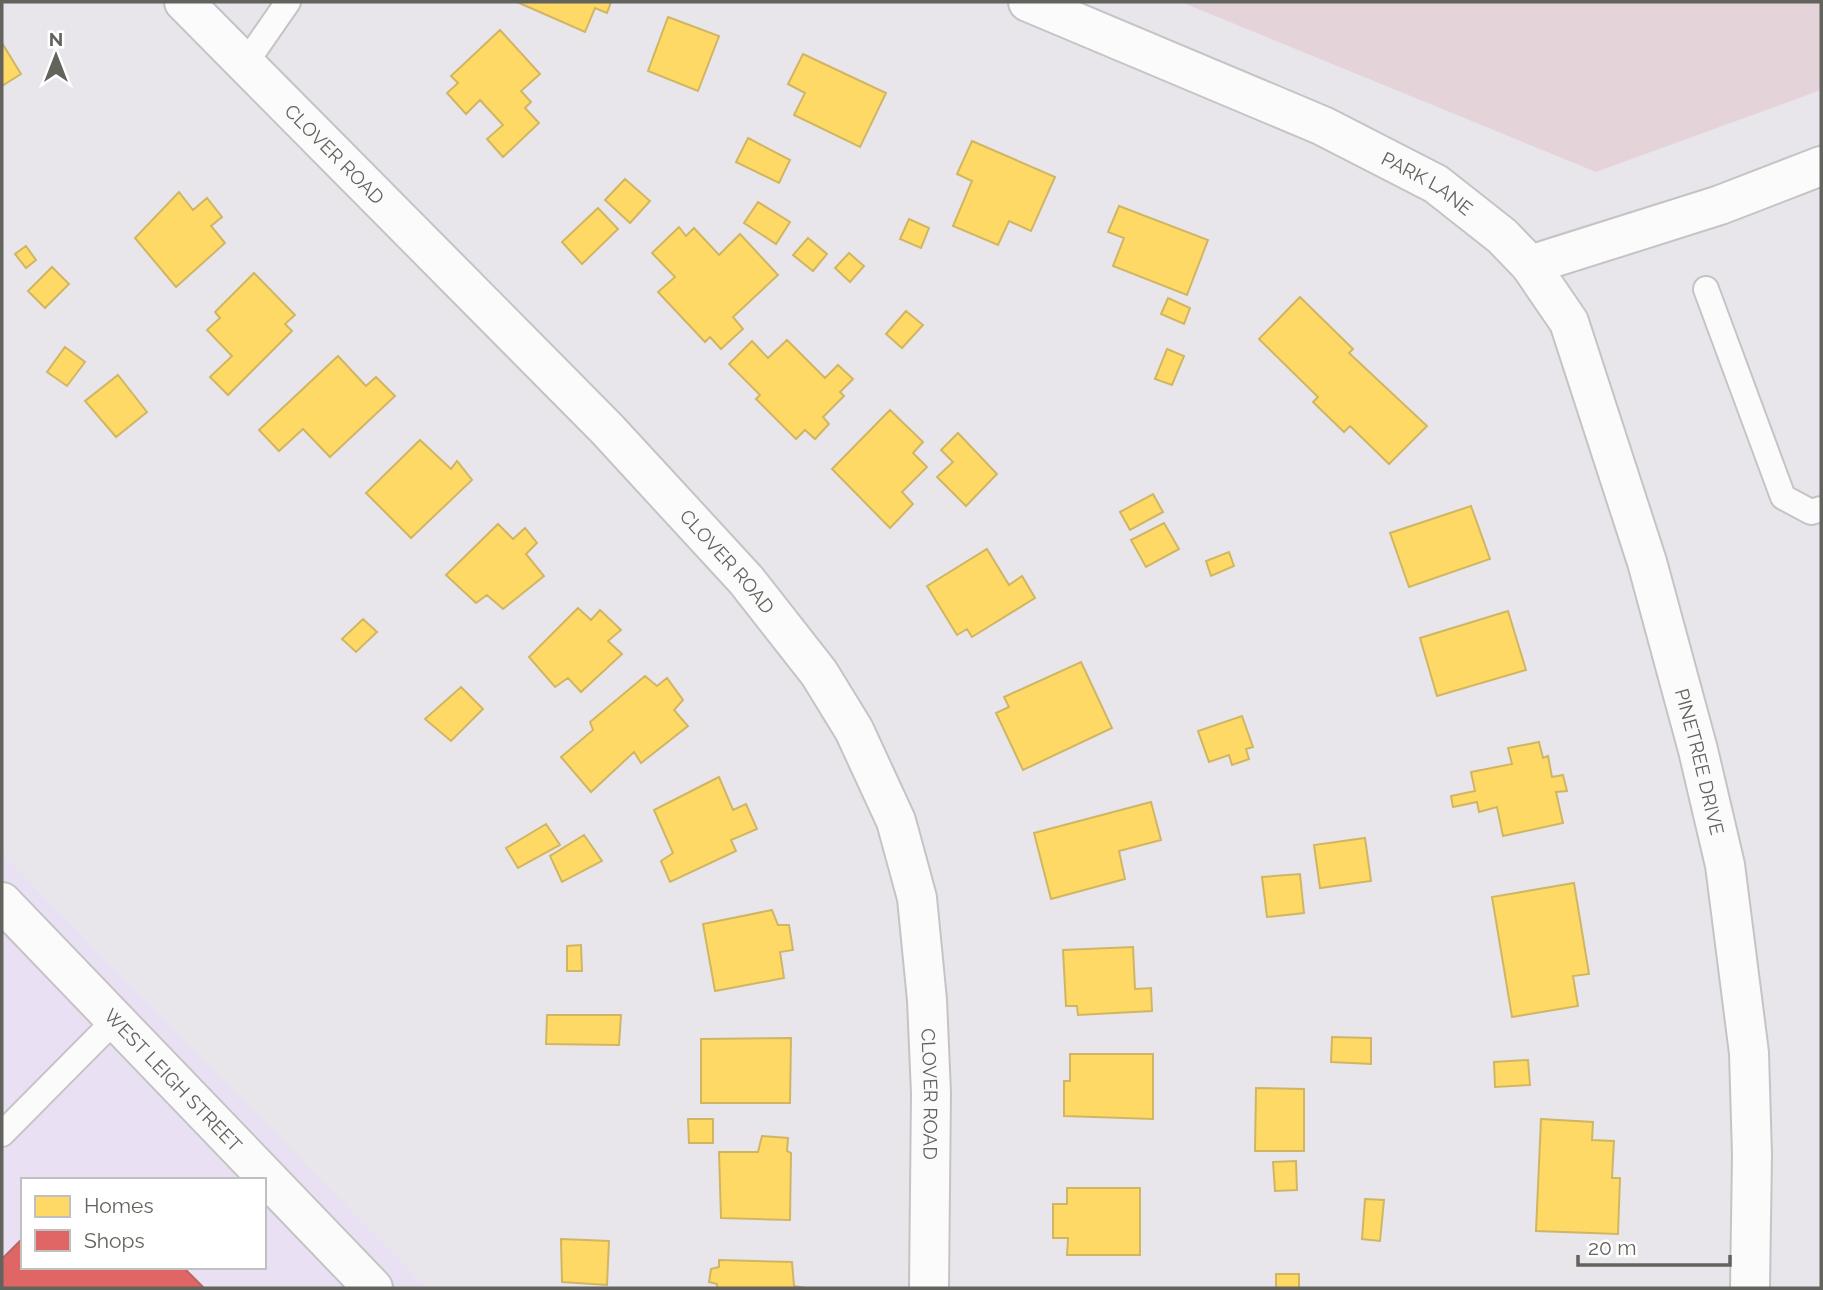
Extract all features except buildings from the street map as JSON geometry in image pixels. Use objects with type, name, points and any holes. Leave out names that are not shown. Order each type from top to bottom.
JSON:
[{"type":"street","name":"CLOVER ROAD","points":[[184,2],[607,429],[746,580],[819,673],[853,730],[897,821],[917,898],[927,1000],[931,1093],[929,1288]]},
{"type":"street","name":"PARK LANE","points":[[1028,2],[1323,126],[1436,184],[1502,236],[1530,265]]},
{"type":"street","points":[[1530,265],[1720,205],[1821,166]]},
{"type":"street","name":"PINETREE DRIVE","points":[[1530,265],[1569,322],[1647,562],[1698,750],[1725,865],[1748,1053],[1752,1155],[1750,1288]]},
{"type":"street","name":"WEST LEIGH STREET","points":[[2,902],[373,1288]]},
{"type":"lane","points":[[245,64],[288,2]]},
{"type":"lane","points":[[1706,289],[1783,497],[1811,512],[1821,509]]},
{"type":"lane","points":[[2,1134],[116,1019]]},
{"type":"shaded area","points":[[1181,2],[1821,2],[1821,90],[1596,172]]},
{"type":"shaded area","points":[[2,854],[427,1288],[2,1288]]}]
